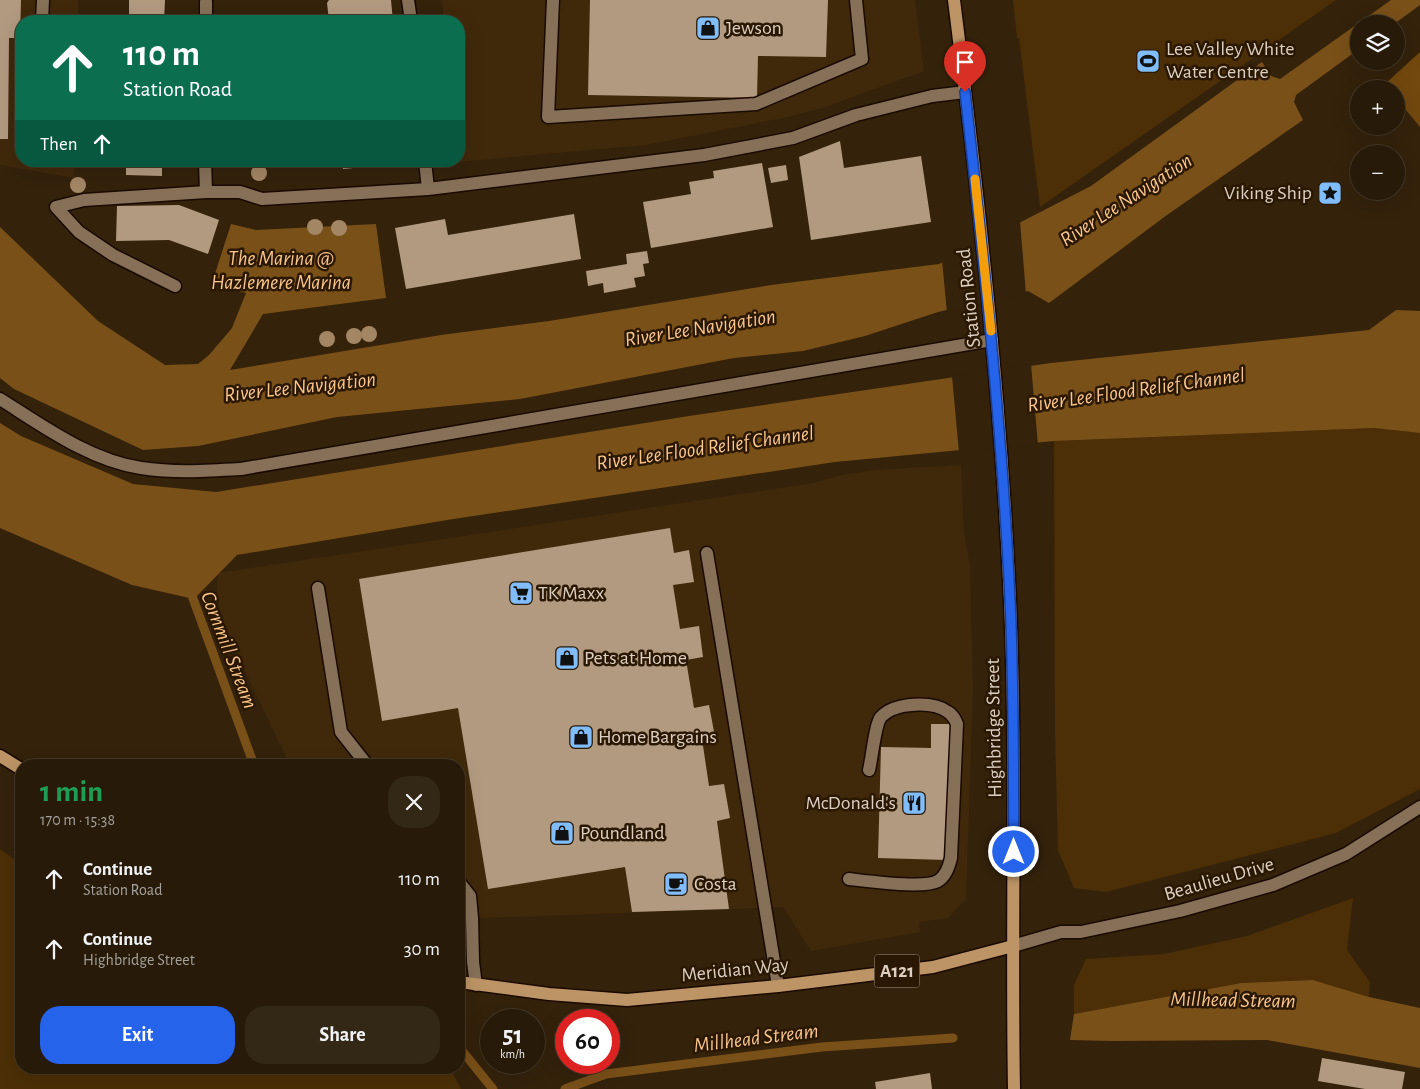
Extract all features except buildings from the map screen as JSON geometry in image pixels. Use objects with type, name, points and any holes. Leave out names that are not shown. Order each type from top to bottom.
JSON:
[{"type":"main road","points":[[954,0],[965,92]]},
{"type":"main road","name":"Station Road","points":[[965,92],[995,368]]},
{"type":"main road","name":"Highbridge Street","points":[[995,368],[1010,599],[1013,705],[1014,1089]]},
{"type":"main road","points":[[0,756],[15,765]]},
{"type":"main road","name":"Meridian Way","points":[[465,983],[549,994],[627,1000],[778,986],[933,967],[1013,946]]},
{"type":"street","points":[[42,15],[43,0]]},
{"type":"street","points":[[408,0],[410,15]]},
{"type":"street","points":[[553,0],[548,117],[756,104],[862,59],[856,0]]},
{"type":"street","points":[[206,2],[206,15]]},
{"type":"street","points":[[175,286],[113,255],[79,232],[56,207],[84,200],[206,192],[240,192],[262,198],[428,188],[704,155],[793,138],[856,115],[932,96],[965,92]]},
{"type":"street","points":[[205,167],[206,192]]},
{"type":"street","points":[[426,167],[428,188]]},
{"type":"street","points":[[0,399],[56,434],[101,457],[140,468],[190,472],[241,469],[992,340]]},
{"type":"street","points":[[707,553],[778,986]]},
{"type":"street","points":[[318,588],[341,732],[362,759]]},
{"type":"street","points":[[849,879],[922,884],[936,882],[946,872],[951,858],[956,724],[954,716],[942,708],[933,705],[918,704],[905,706],[887,713],[881,717],[876,731],[869,770]]},
{"type":"street","name":"Beaulieu Drive","points":[[1013,946],[1061,932],[1081,932],[1180,910],[1273,885],[1346,854],[1420,807]]},
{"type":"street","points":[[465,890],[470,896],[476,985]]},
{"type":"shaded area","points":[[0,0],[78,0],[78,15],[15,15],[15,167],[75,167],[74,178],[0,165]]},
{"type":"shaded area","points":[[442,0],[915,0],[924,71],[825,107],[783,118],[646,145],[465,161],[465,15],[443,15]]},
{"type":"shaded area","points":[[1013,0],[1336,0],[1040,207]]},
{"type":"shaded area","points":[[1420,52],[1420,127],[1405,109],[1405,80],[1389,80],[1400,70],[1405,70],[1405,66]]},
{"type":"shaded area","points":[[1374,428],[1420,433],[1420,789],[1336,833],[1106,892],[1074,888],[1058,850],[1055,734],[1054,441]]},
{"type":"shaded area","points":[[961,465],[964,533],[970,565],[973,688],[966,899],[948,918],[919,922],[920,932],[811,951],[783,907],[465,919],[465,759],[287,759],[230,640],[220,610],[217,590],[218,573],[814,483],[841,475],[876,470]]},
{"type":"shaded area","points":[[0,849],[15,860],[15,1074],[453,1074],[461,1089],[0,1089]]},
{"type":"shaded area","points":[[1353,898],[1347,950],[1370,982],[1369,997],[1313,980],[1241,983],[1074,1014],[1074,985],[1086,959],[1164,954],[1247,936]]},
{"type":"water","points":[[1391,0],[1420,0],[1420,5],[1405,16],[1370,15]]},
{"type":"water","points":[[1350,29],[1350,56],[1296,95],[1294,102],[1303,120],[1167,215],[1049,303],[1028,291],[938,312],[865,336],[803,351],[734,358],[520,399],[337,417],[198,446],[143,450],[14,389],[0,378],[0,227],[98,321],[165,365],[198,364],[209,355],[232,328],[246,293],[212,283],[231,224],[256,230],[376,224],[386,298],[263,314],[230,370],[441,335],[549,321],[771,285],[939,264],[1091,186],[1262,62],[1271,76],[1280,79]]},
{"type":"water","name":"River Lee Flood Relief Channel","points":[[1396,310],[1420,311],[1420,433],[1374,428],[1054,441],[835,462],[447,520],[237,555],[194,599],[132,585],[0,528],[0,423],[21,436],[133,484],[216,492],[689,416],[1051,363],[1369,330]]},
{"type":"water","points":[[1313,980],[1369,997],[1420,1008],[1420,1068],[1267,1040],[1070,1040],[1074,1014],[1241,983]]},
{"type":"pier","points":[[1020,221],[1026,294],[947,313],[942,260]]},
{"type":"pier","points":[[1031,364],[1038,445],[959,453],[952,376]]},
{"type":"waterway","name":"Cornmill Stream","points":[[188,590],[191,593],[252,759]]},
{"type":"waterway","name":"Millhead Stream","points":[[565,1089],[606,1074],[822,1047],[953,1038]]},
{"type":"waterway","name":"Cornmill Stream","points":[[465,1054],[493,1089]]},
{"type":"slow traffic","points":[[975,179],[991,331]]},
{"type":"place","name":"Jewson","points":[[708,28]]},
{"type":"place","name":"Lee Valley White Water Centre","points":[[1148,61]]},
{"type":"place","name":"Viking Ship","points":[[1330,193]]},
{"type":"place","name":"TK Maxx","points":[[521,593]]},
{"type":"place","name":"Pets at Home","points":[[567,658]]},
{"type":"place","name":"Home Bargains","points":[[581,737]]},
{"type":"place","name":"McDonald's","points":[[914,803]]},
{"type":"place","name":"Poundland","points":[[562,833]]},
{"type":"place","name":"Costa","points":[[676,884]]},
{"type":"route","points":[[965,92],[995,368],[1009,583],[1013,705],[1014,852]]},
{"type":"water label","name":"River Lee Navigation","points":[[1126,200]]},
{"type":"water label","name":"The Marina @ Hazlemere Marina","points":[[281,270]]},
{"type":"water label","name":"River Lee Navigation","points":[[700,328]]},
{"type":"water label","name":"River Lee Navigation","points":[[300,387]]}]
